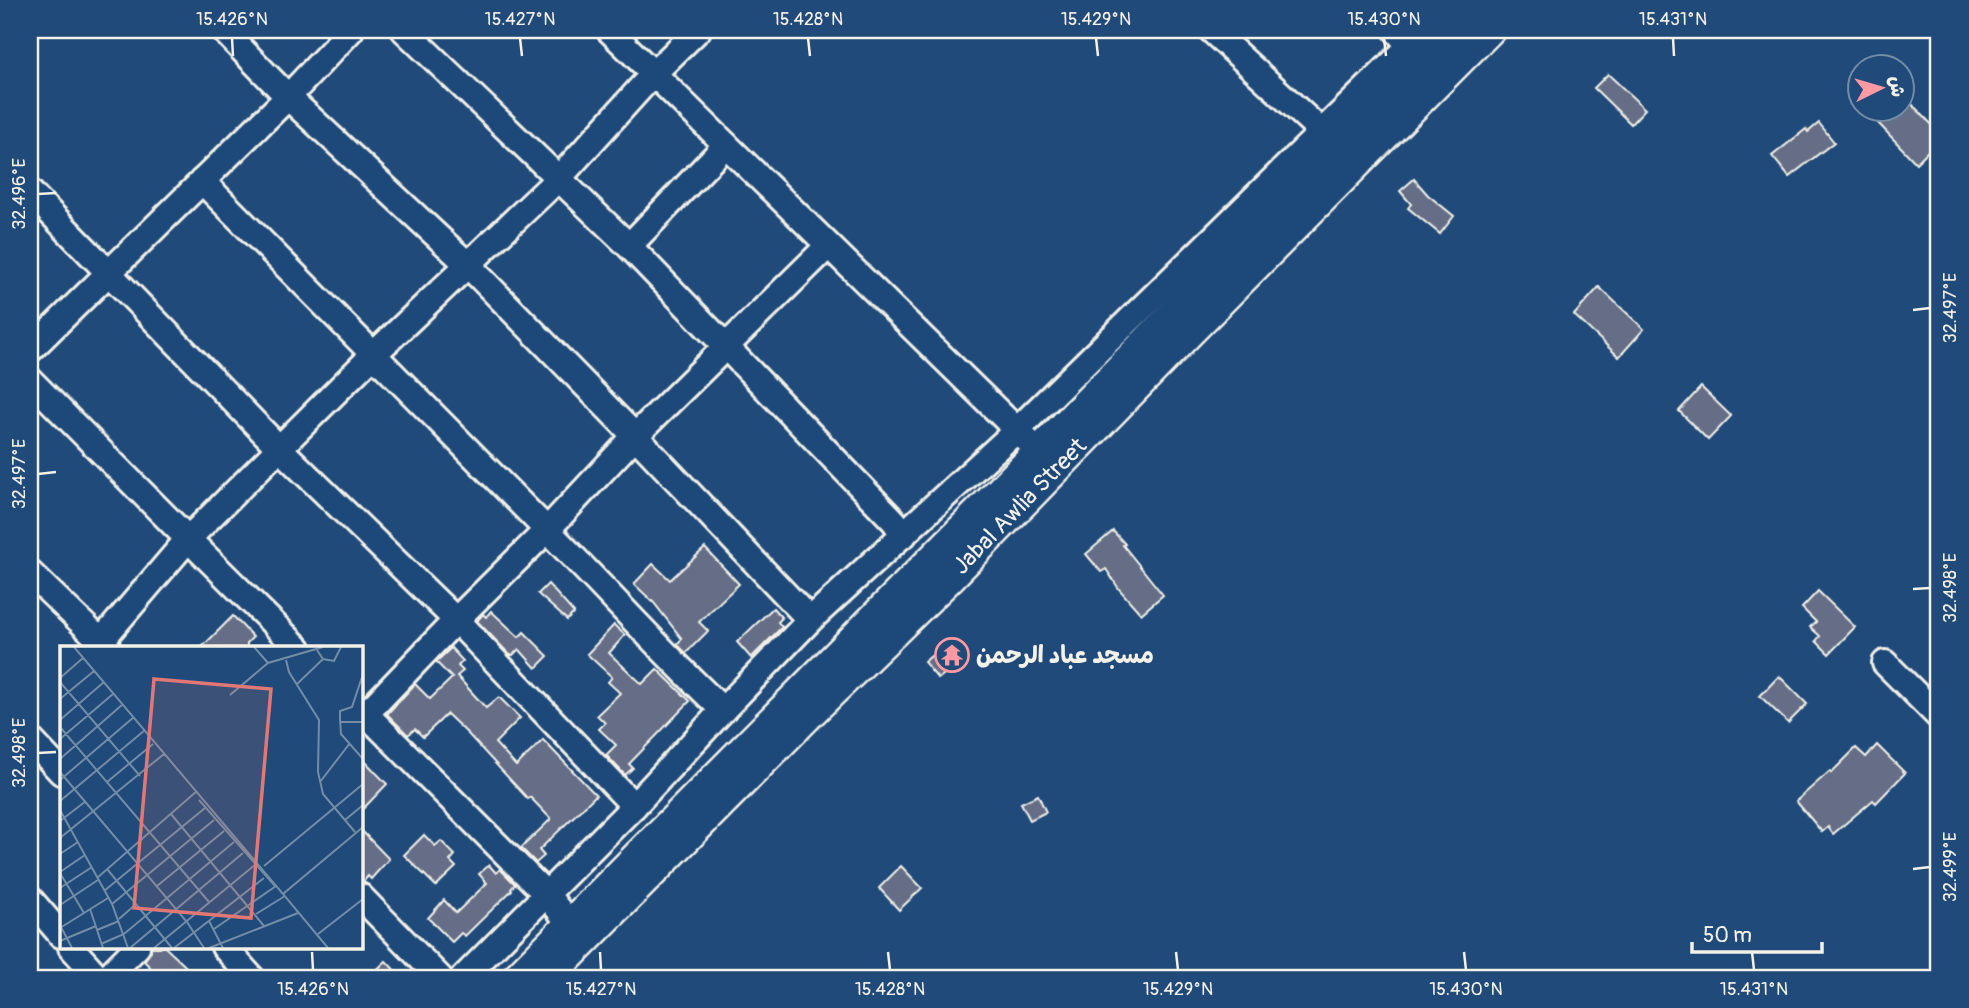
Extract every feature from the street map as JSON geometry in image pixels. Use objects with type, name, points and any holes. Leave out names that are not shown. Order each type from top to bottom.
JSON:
[{"type":"main road","name":"Jabal Awlia Street","points":[[517,978],[1038,453],[1329,140],[1454,30]]},
{"type":"main road","name":"Jabal Awlia Street","points":[[547,978],[815,708],[947,580],[1489,30]]},
{"type":"street","points":[[223,30],[288,97],[467,264],[810,620]]},
{"type":"street","points":[[30,349],[288,97],[351,30]]},
{"type":"street","points":[[404,30],[629,246],[894,521],[904,535]]},
{"type":"street","points":[[608,30],[1038,453]]},
{"type":"street","points":[[30,573],[105,644],[188,539],[372,356],[559,178],[654,73],[698,30]]},
{"type":"street","points":[[1211,30],[1329,140]]},
{"type":"street","points":[[463,978],[634,806],[810,620],[1329,140],[1411,35]]},
{"type":"street","points":[[629,246],[726,145]]},
{"type":"street","points":[[202,181],[723,710]]},
{"type":"street","points":[[30,192],[279,447],[456,620],[634,806]]},
{"type":"street","points":[[570,924],[547,895],[362,714],[547,530],[635,436],[828,246]]},
{"type":"street","points":[[30,380],[296,646]]},
{"type":"street","points":[[1885,663],[1939,718]]},
{"type":"street","points":[[30,738],[60,771]]},
{"type":"street","points":[[362,898],[440,978]]},
{"type":"street","points":[[30,899],[60,934]]},
{"type":"street","points":[[72,948],[99,978]]},
{"type":"street","points":[[106,978],[136,948]]},
{"type":"street","points":[[225,948],[252,978]]},
{"type":"building","points":[[1608,74],[1645,109],[1631,124],[1594,88]]},
{"type":"building","points":[[1916,108],[1939,132],[1939,140],[1916,163],[1878,123],[1916,122]]},
{"type":"building","points":[[1819,123],[1834,142],[1789,177],[1772,156],[1806,129],[1808,132]]},
{"type":"building","points":[[1414,179],[1428,195],[1454,216],[1440,234],[1408,208],[1411,204],[1400,191]]},
{"type":"building","points":[[1599,287],[1644,329],[1619,357],[1574,315]]},
{"type":"building","points":[[1701,387],[1731,416],[1708,440],[1679,411]]},
{"type":"building","points":[[1113,531],[1163,595],[1141,614],[1106,569],[1101,572],[1086,554]]},
{"type":"building","points":[[705,548],[739,584],[699,622],[708,631],[686,653],[677,644],[682,639],[654,603],[634,584],[653,564],[670,580]]},
{"type":"building","points":[[548,584],[574,613],[567,620],[538,594]]},
{"type":"building","points":[[1818,591],[1855,627],[1829,654],[1816,641],[1820,636],[1810,627],[1816,622],[1802,608]]},
{"type":"building","points":[[773,608],[782,618],[778,622],[782,627],[751,658],[737,642]]},
{"type":"building","points":[[491,611],[519,637],[524,632],[548,656],[536,668],[519,649],[510,655],[477,621],[483,614],[486,617]]},
{"type":"building","points":[[233,616],[253,637],[247,646],[203,646]]},
{"type":"building","points":[[614,625],[625,635],[609,653],[642,684],[657,669],[690,701],[629,764],[633,768],[625,775],[606,755],[616,745],[599,729],[605,723],[597,715],[620,693],[608,682],[612,677],[587,654]]},
{"type":"building","points":[[451,648],[463,661],[458,666],[463,671],[457,676],[486,708],[499,697],[520,718],[495,743],[516,766],[543,740],[596,795],[539,850],[544,856],[536,863],[521,848],[551,819],[530,797],[528,799],[468,734],[447,714],[423,737],[415,729],[408,735],[387,714],[415,684],[430,699],[452,678],[436,662]]},
{"type":"building","points":[[941,648],[955,665],[938,679],[924,662]]},
{"type":"building","points":[[1779,676],[1807,704],[1788,723],[1760,696]]},
{"type":"building","points":[[1877,745],[1905,773],[1876,803],[1873,800],[1833,834],[1828,827],[1822,832],[1796,801],[1830,771],[1831,773],[1856,748],[1866,757]]},
{"type":"building","points":[[362,758],[387,784],[362,810]]},
{"type":"building","points":[[1038,795],[1046,812],[1030,820],[1021,803]]},
{"type":"building","points":[[362,831],[389,859],[371,879],[368,876],[363,882]]},
{"type":"building","points":[[424,835],[435,846],[441,841],[455,855],[450,861],[456,867],[436,886],[404,855]]},
{"type":"building","points":[[489,865],[496,873],[500,869],[515,884],[465,936],[461,933],[452,942],[428,918],[444,900],[456,913],[487,883],[479,874]]},
{"type":"building","points":[[901,866],[922,888],[899,910],[879,888]]},
{"type":"building","points":[[151,948],[166,948],[198,978],[146,978],[154,971],[144,961]]},
{"type":"building","points":[[386,961],[402,978],[368,978]]},
{"type":"place","name":"مسجد عباد الرحمن","points":[[952,655]]}]
